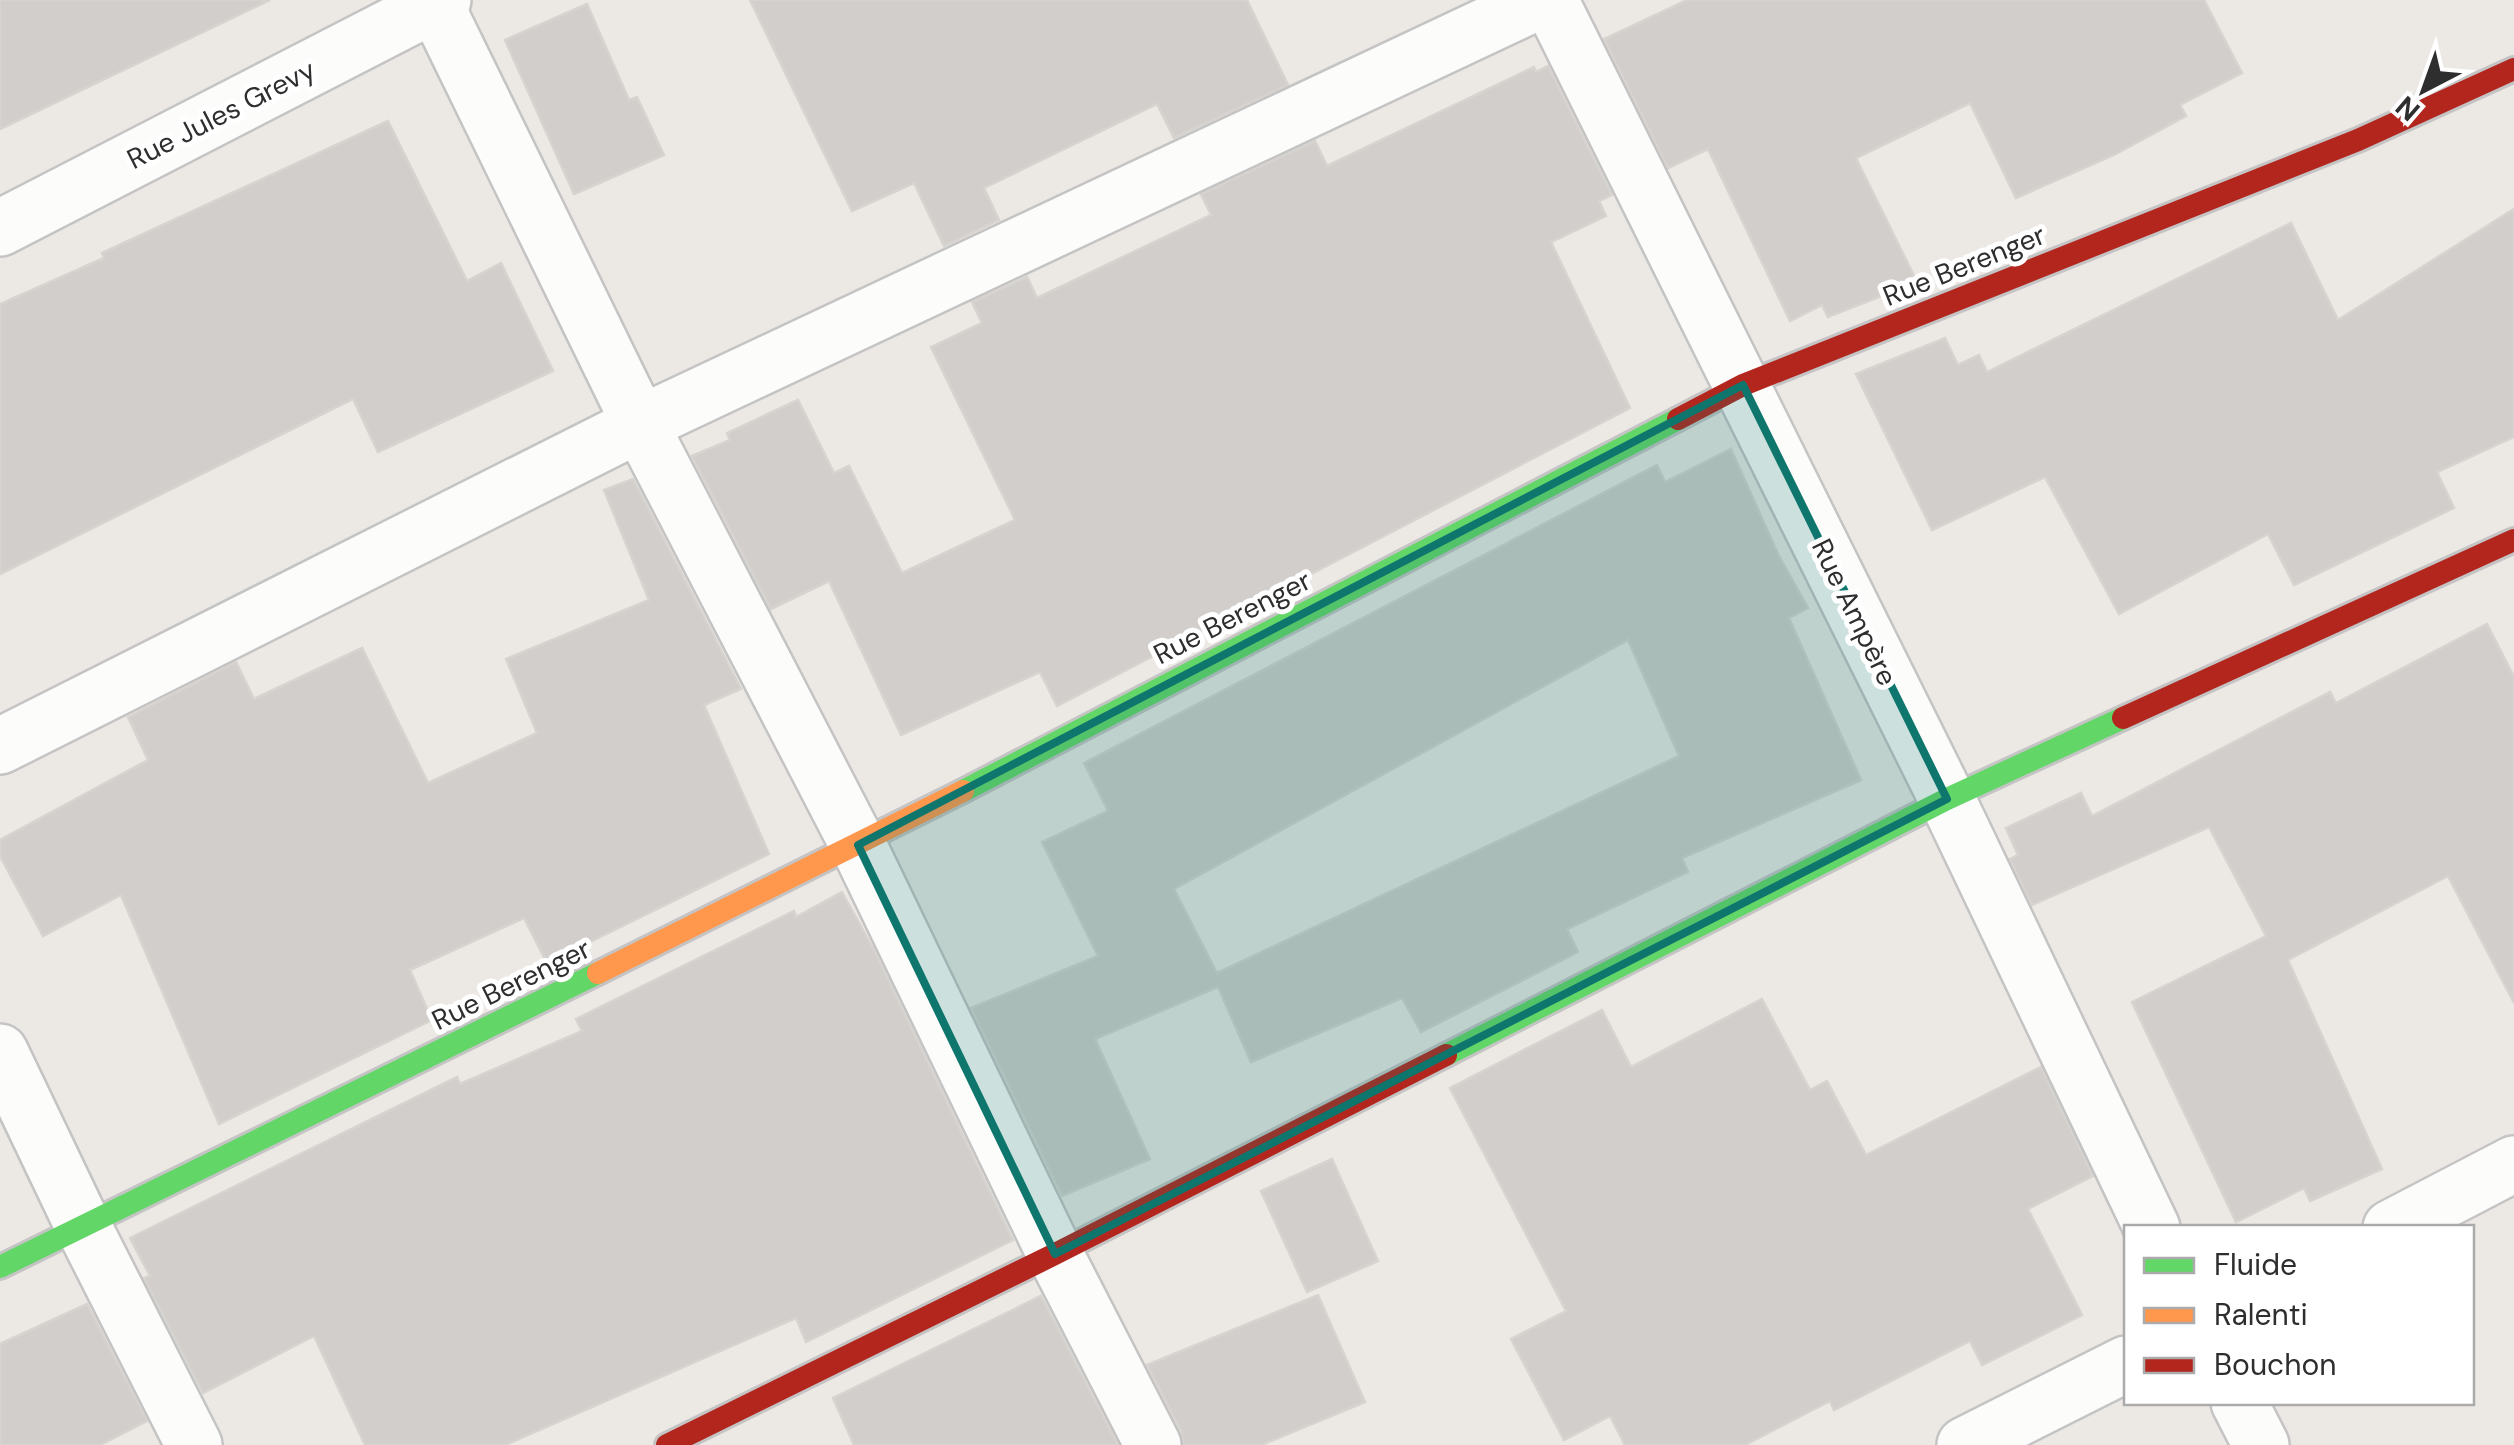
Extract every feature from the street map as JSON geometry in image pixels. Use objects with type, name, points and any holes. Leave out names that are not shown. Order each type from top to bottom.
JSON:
[{"type":"street","points":[[0,746],[640,424],[1540,0]]},
{"type":"street","name":"Rue Ampère","points":[[1550,0],[1947,798],[2151,1225]]},
{"type":"street","points":[[437,1],[640,424],[858,845],[1055,1254],[1153,1445]]},
{"type":"street","name":"Rue Jules Grevy","points":[[0,228],[437,1]]},
{"type":"street","name":"Rue Berenger","points":[[0,1267],[858,845],[1742,385],[2358,140],[2514,68]]},
{"type":"street","points":[[666,1445],[1055,1254],[1947,798],[2514,540]]},
{"type":"street","points":[[0,1052],[194,1445]]},
{"type":"street","points":[[2397,1225],[2514,1164]]},
{"type":"street","points":[[1965,1445],[2124,1365]]},
{"type":"street","points":[[2241,1405],[2261,1445]]},
{"type":"highlighted area","points":[[1743,385],[1947,799],[1055,1254],[858,845]]},
{"type":"building","points":[[0,0],[270,0],[0,129]]},
{"type":"building","points":[[750,0],[1247,0],[1288,85],[1174,138],[1157,104],[984,188],[999,220],[944,246],[914,183],[852,211]]},
{"type":"building","points":[[1687,0],[2204,0],[2242,73],[2180,105],[2186,116],[2114,155],[2016,198],[1970,103],[1856,158],[1917,282],[1828,317],[1822,305],[1790,321],[1708,149],[1668,168],[1604,39]]},
{"type":"building","points":[[587,4],[629,100],[637,97],[664,155],[574,194],[505,40]]},
{"type":"building","points":[[1548,66],[1612,195],[1599,201],[1606,216],[1551,242],[1630,408],[1057,706],[1040,672],[901,735],[829,581],[771,609],[692,456],[730,440],[727,433],[798,400],[834,473],[849,466],[902,573],[1015,520],[931,347],[982,323],[972,302],[1027,277],[1037,298],[1211,215],[1201,194],[1315,141],[1327,166],[1534,67],[1536,72]]},
{"type":"building","points":[[388,121],[467,281],[501,263],[553,371],[378,452],[353,399],[0,574],[0,304]]},
{"type":"building","points":[[2514,209],[2514,437],[2437,472],[2454,508],[2294,585],[2268,534],[2119,614],[2045,477],[1932,530],[1856,374],[1945,338],[1958,365],[1979,355],[1987,372],[2291,223],[2338,320]]},
{"type":"building","points":[[1731,449],[1778,554],[1808,608],[1789,618],[1861,780],[1682,858],[1688,872],[1567,929],[1578,952],[1421,1032],[1402,998],[1251,1062],[1218,987],[1095,1039],[1150,1159],[1062,1196],[971,1008],[1098,956],[1042,842],[1108,811],[1084,763],[1657,465],[1665,482]],"holes":[[[1628,640],[1679,756],[1217,973],[1174,889]]]},
{"type":"building","points":[[633,479],[741,689],[704,705],[769,854],[547,963],[524,918],[410,970],[432,1020],[219,1124],[121,895],[43,936],[0,856],[0,840],[148,760],[128,717],[236,662],[254,699],[362,648],[428,783],[537,733],[506,659],[649,600],[604,490]]},
{"type":"building","points":[[2487,624],[2514,677],[2514,1003],[2448,876],[2288,960],[2382,1169],[2310,1201],[2304,1188],[2236,1222],[2132,1002],[2266,936],[2209,827],[2032,905],[2010,859],[2018,855],[2006,828],[2081,793],[2092,816],[2330,692],[2336,703]]},
{"type":"building","points":[[842,892],[874,950],[1013,1240],[806,1342],[796,1318],[505,1445],[365,1445],[314,1336],[203,1393],[144,1278],[150,1276],[130,1238],[457,1077],[460,1084],[582,1031],[576,1019],[794,911],[796,917]]},
{"type":"building","points":[[1762,999],[1810,1090],[1827,1081],[1866,1155],[2041,1067],[2093,1176],[2028,1209],[2082,1315],[1982,1365],[1970,1341],[1834,1410],[1830,1401],[1745,1445],[1625,1445],[1610,1416],[1564,1440],[1511,1339],[1566,1311],[1450,1088],[1602,1010],[1631,1067]]},
{"type":"building","points":[[1332,1159],[1378,1261],[1307,1292],[1261,1191]]},
{"type":"building","points":[[1318,1295],[1365,1402],[1261,1445],[1184,1445],[1181,1431],[1147,1365]]},
{"type":"building","points":[[1041,1296],[1118,1445],[854,1445],[833,1398]]},
{"type":"building","points":[[87,1304],[147,1421],[100,1445],[0,1445],[0,1344]]},
{"type":"traffic: fast","points":[[963,791],[1678,419]]},
{"type":"traffic: fast","points":[[1446,1055],[1947,799],[2123,718]]},
{"type":"traffic: fast","points":[[0,1267],[598,973]]},
{"type":"traffic: slow","points":[[598,973],[963,791]]},
{"type":"traffic: jam","points":[[1678,419],[1743,385],[2358,140],[2514,69]]},
{"type":"traffic: jam","points":[[2123,718],[2514,540]]},
{"type":"traffic: jam","points":[[667,1445],[1446,1055]]}]
